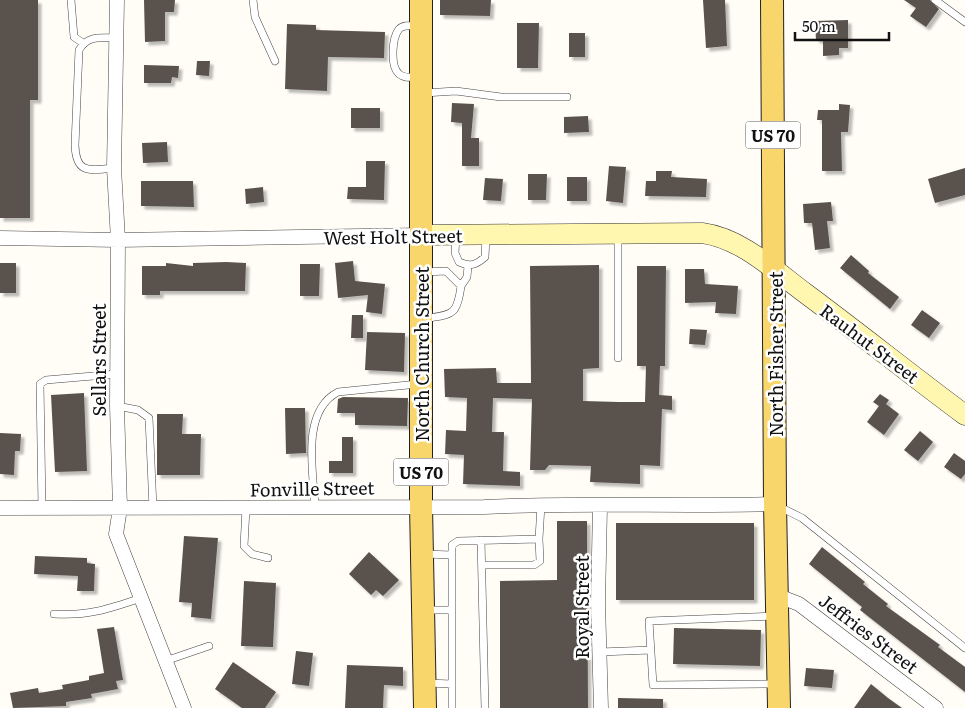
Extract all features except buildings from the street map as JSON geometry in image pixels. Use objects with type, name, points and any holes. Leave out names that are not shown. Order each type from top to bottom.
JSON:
[{"type":"main road","name":"North Church Street","points":[[421,0],[421,506],[425,708]]},
{"type":"main road","name":"North Fisher Street","points":[[772,0],[775,504],[779,708]]},
{"type":"main road","name":"West Holt Street","points":[[422,235],[702,232],[717,235],[736,244],[774,271]]},
{"type":"main road","name":"Rauhut Street","points":[[774,271],[965,415]]},
{"type":"street","name":"Sellars Street","points":[[117,0],[114,168],[118,240],[116,374],[120,508],[117,538],[184,708]]},
{"type":"street","name":"West Holt Street","points":[[0,238],[118,240],[422,235]]},
{"type":"street","name":"Fonville Street","points":[[0,508],[421,506],[484,508],[541,504],[600,507],[775,504]]},
{"type":"street","name":"Royal Street","points":[[600,507],[601,708]]},
{"type":"street","name":"Jeffries Street","points":[[776,605],[799,604],[936,708]]},
{"type":"lane","points":[[71,0],[74,37],[84,43]]},
{"type":"lane","points":[[253,0],[255,17],[275,61]]},
{"type":"lane","points":[[935,0],[965,22]]},
{"type":"lane","points":[[114,168],[89,170],[80,166],[76,160],[79,50],[91,38],[116,38]]},
{"type":"lane","points":[[421,85],[501,97],[567,97]]},
{"type":"lane","points":[[456,234],[455,253],[459,262],[468,266],[477,264],[485,257],[486,234]]},
{"type":"lane","points":[[618,234],[618,358]]},
{"type":"lane","points":[[421,320],[450,314],[458,306],[461,286],[467,277],[468,266]]},
{"type":"lane","points":[[421,272],[446,271],[461,286]]},
{"type":"lane","points":[[42,508],[40,384],[46,380],[116,374]]},
{"type":"lane","points":[[315,506],[313,442],[316,419],[327,398],[338,392],[421,383]]},
{"type":"lane","points":[[117,406],[138,410],[149,418],[153,508]]},
{"type":"lane","points":[[482,565],[534,565],[540,561],[541,504]]},
{"type":"lane","points":[[775,504],[802,518],[965,648]]},
{"type":"lane","points":[[246,508],[244,546],[252,554],[268,558]]},
{"type":"lane","points":[[452,708],[452,546],[458,541],[539,538]]},
{"type":"lane","points":[[481,540],[485,708]]},
{"type":"lane","points":[[423,554],[451,555]]},
{"type":"lane","points":[[54,614],[80,616],[99,613],[141,598]]},
{"type":"lane","points":[[776,605],[649,621],[653,685],[778,684]]},
{"type":"lane","points":[[424,610],[452,610]]},
{"type":"lane","points":[[165,661],[209,646]]},
{"type":"lane","points":[[600,652],[651,650]]},
{"type":"lane","points":[[425,683],[452,684]]}]
